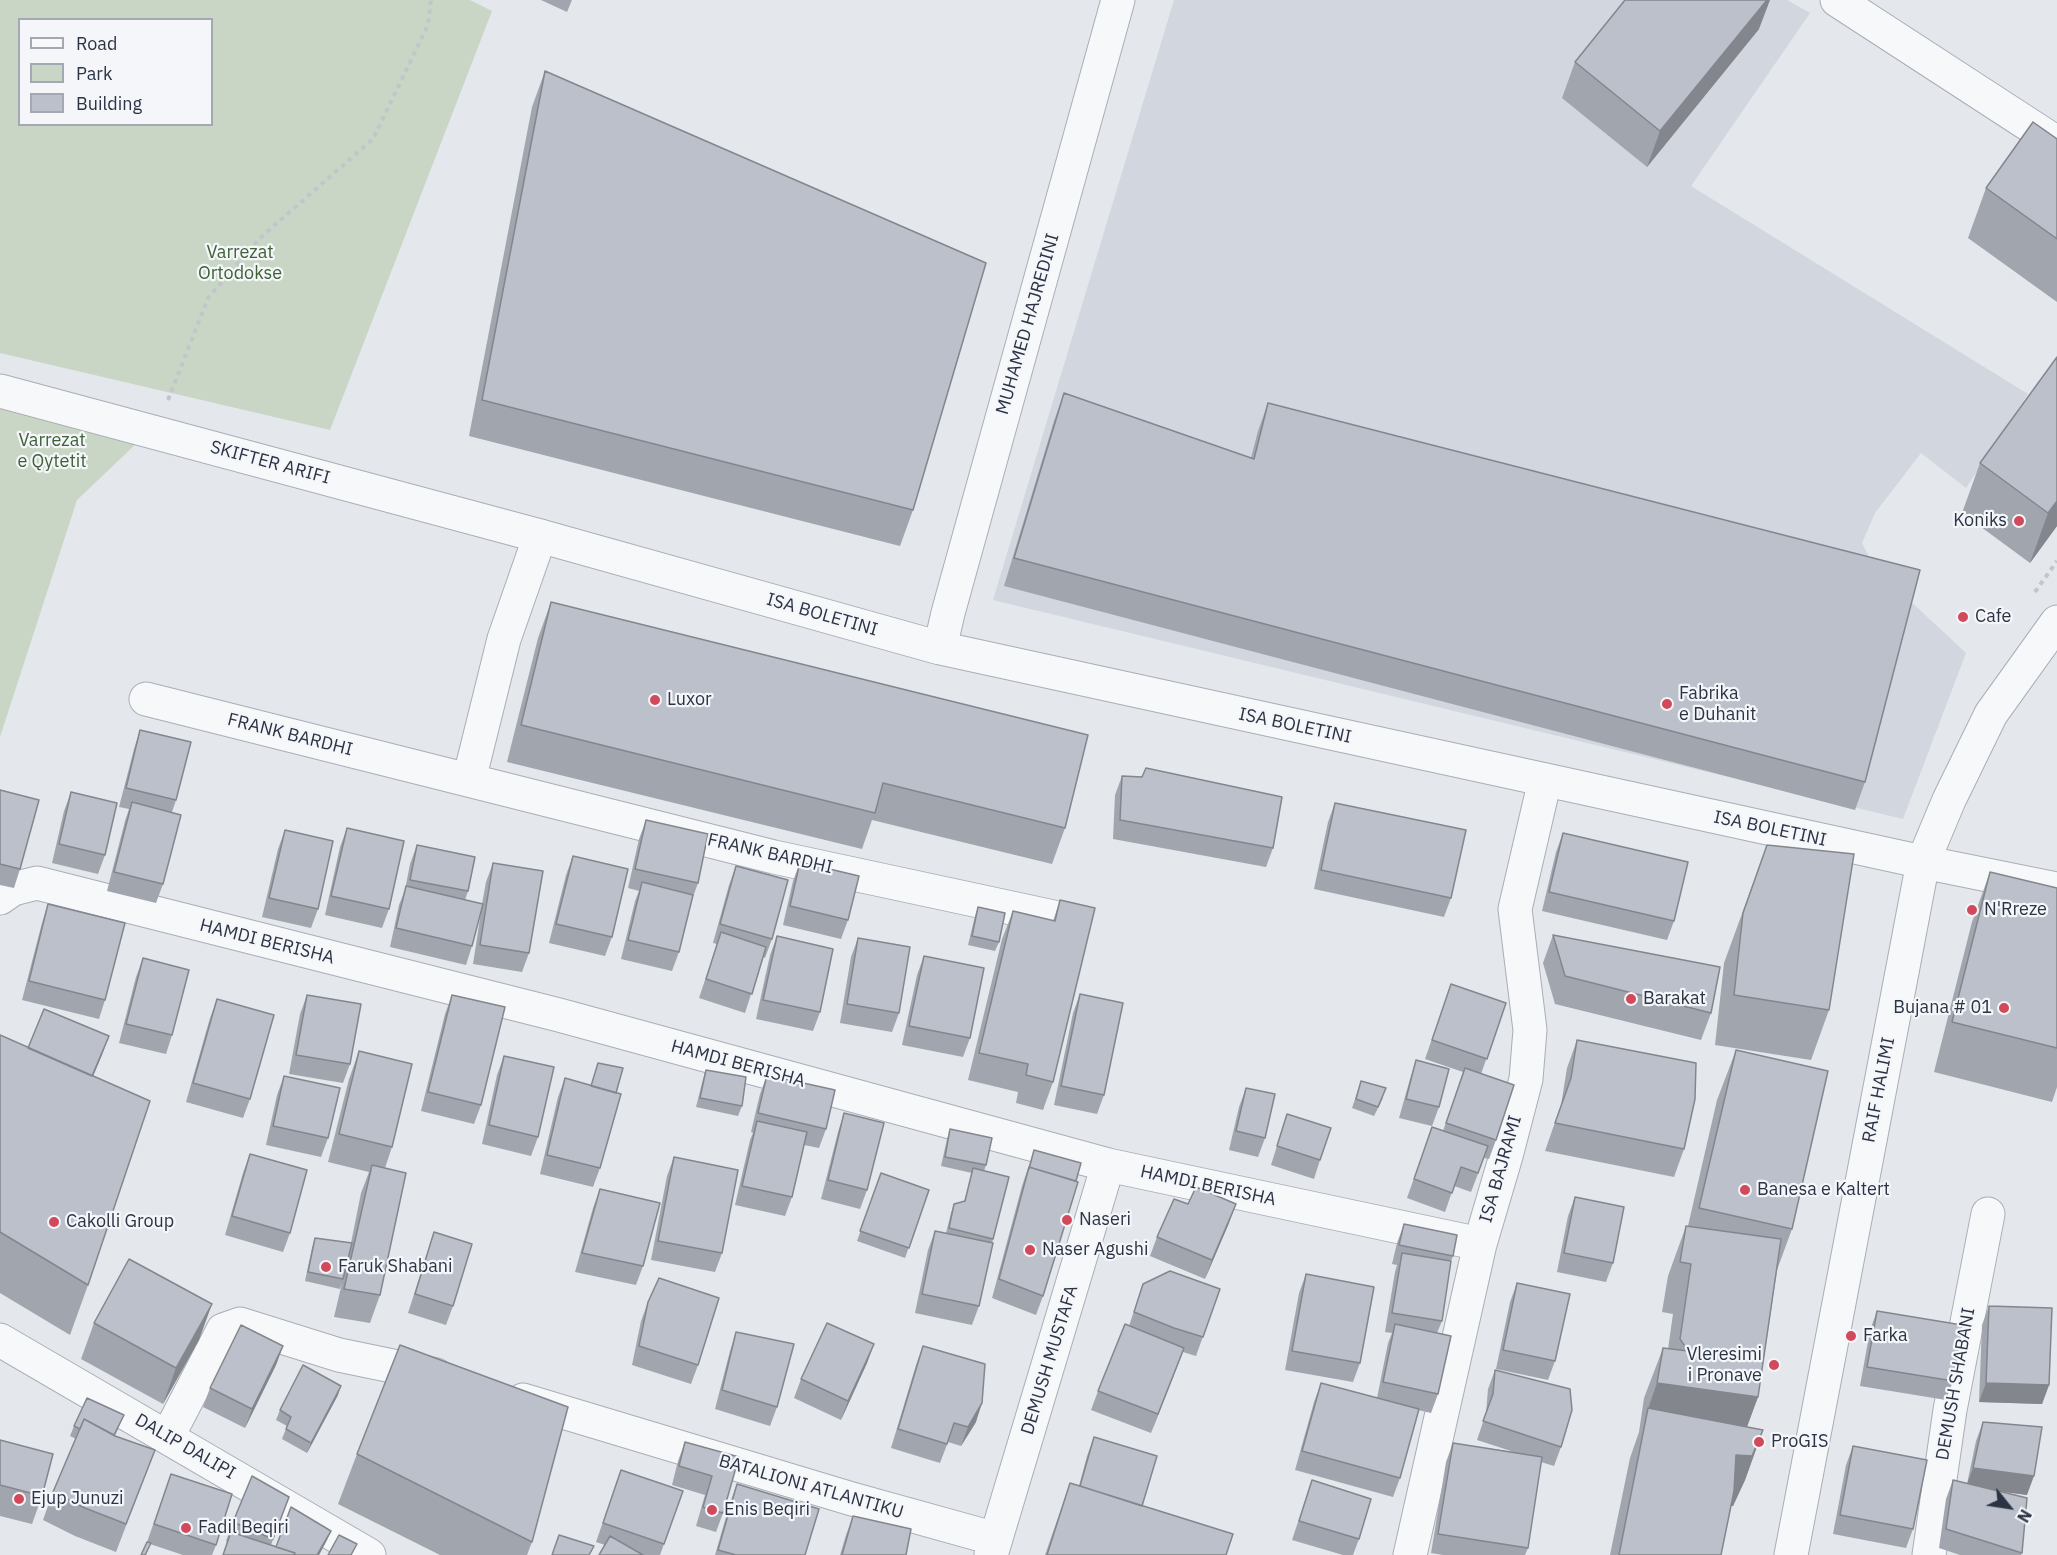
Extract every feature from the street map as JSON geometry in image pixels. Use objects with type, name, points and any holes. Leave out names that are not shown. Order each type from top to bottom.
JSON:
[{"type":"street","name":"MUHAMED HAJREDINI","points":[[940,648],[1118,0]]},
{"type":"street","points":[[1837,0],[2045,133],[2057,143]]},
{"type":"street","name":"SKIFTER ARIFI","points":[[0,391],[540,536]]},
{"type":"street","name":"ISA BOLETINI","points":[[540,536],[940,648],[1923,862],[2057,889]]},
{"type":"street","points":[[469,780],[504,639],[540,536]]},
{"type":"street","name":"RAIF HALIMI","points":[[1791,1555],[1923,862],[1949,800],[1991,714],[2057,621]]},
{"type":"street","name":"FRANK BARDHI","points":[[146,699],[774,856],[1072,921]]},
{"type":"street","name":"ISA BAJRAMI","points":[[1410,1555],[1480,1244],[1526,1079],[1530,1030],[1515,909],[1545,780]]},
{"type":"street","name":"HAMDI BERISHA","points":[[0,898],[13,889],[38,884],[559,1015],[1108,1165],[1480,1244]]},
{"type":"street","name":"DEMUSH MUSTAFA","points":[[994,1547],[1108,1165]]},
{"type":"street","name":"DEMUSH SHABANI","points":[[1929,1555],[1950,1410],[1988,1214]]},
{"type":"street","name":"BATALIONI ATLANTIKU","points":[[168,1437],[223,1330],[240,1324],[339,1355],[480,1387],[840,1496],[994,1547]]},
{"type":"street","name":"DALIP DALIPI","points":[[0,1340],[369,1555]]},
{"type":"path","points":[[167,402],[208,298],[260,238],[373,139],[428,25],[431,0]]},
{"type":"shaded area","points":[[1174,0],[1787,0],[1810,13],[1691,186],[2028,394],[1966,488],[1921,453],[1875,513],[1862,543],[1875,568],[1966,653],[1903,819],[993,600]]},
{"type":"green space","name":"Varrezat Ortodokse","points":[[0,0],[470,0],[492,11],[330,430],[0,353]]},
{"type":"green space","name":"Varrezat e Qytetit","points":[[0,389],[159,422],[77,500],[0,737]]},
{"type":"building","points":[[1625,0],[1767,0],[1660,131],[1575,62]]},
{"type":"building","points":[[545,71],[986,263],[913,510],[482,400]]},
{"type":"building","points":[[2033,122],[2057,139],[2057,239],[1986,188]]},
{"type":"building","points":[[2057,357],[2057,501],[2048,513],[1980,463]]},
{"type":"building","name":"Fabrika e Duhanit","points":[[1064,393],[1254,459],[1268,403],[1920,570],[1865,782],[1014,558]]},
{"type":"building","name":"Luxor","points":[[551,602],[1088,735],[1065,828],[883,783],[875,813],[521,725]]},
{"type":"building","points":[[140,730],[191,742],[176,800],[126,788]]},
{"type":"building","points":[[1146,768],[1282,797],[1273,848],[1120,820],[1122,776],[1142,777]]},
{"type":"building","points":[[0,790],[39,800],[20,869],[0,864]]},
{"type":"building","points":[[71,792],[117,803],[105,855],[59,844]]},
{"type":"building","points":[[132,802],[181,815],[163,884],[114,872]]},
{"type":"building","points":[[1335,803],[1466,830],[1451,898],[1321,870]]},
{"type":"building","points":[[646,820],[708,834],[698,883],[635,869]]},
{"type":"building","points":[[347,828],[404,841],[389,909],[331,896]]},
{"type":"building","points":[[285,830],[333,841],[318,909],[269,898]]},
{"type":"building","points":[[1563,833],[1688,862],[1674,921],[1549,892]]},
{"type":"building","points":[[417,845],[475,857],[468,891],[410,880]]},
{"type":"building","points":[[1767,845],[1854,854],[1829,1010],[1734,995],[1743,913]]},
{"type":"building","points":[[573,856],[628,869],[612,937],[556,924]]},
{"type":"building","points":[[800,862],[859,876],[848,920],[790,906]]},
{"type":"building","points":[[493,863],[543,871],[529,953],[480,945]]},
{"type":"building","points":[[736,866],[788,880],[772,939],[720,924]]},
{"type":"building","points":[[1990,872],[2057,888],[2057,1048],[1952,1022]]},
{"type":"building","points":[[642,882],[693,895],[679,952],[628,940]]},
{"type":"building","points":[[406,886],[483,904],[472,946],[396,928]]},
{"type":"building","points":[[1060,900],[1095,908],[1053,1082],[1026,1075],[1028,1064],[979,1053],[1013,911],[1055,921]]},
{"type":"building","points":[[48,904],[125,923],[105,1000],[29,981]]},
{"type":"building","points":[[978,907],[1005,913],[999,942],[972,936]]},
{"type":"building","points":[[721,932],[766,947],[752,994],[706,979]]},
{"type":"building","points":[[1553,935],[1720,967],[1711,1013],[1565,976]]},
{"type":"building","points":[[777,936],[833,949],[820,1012],[763,1000]]},
{"type":"building","points":[[858,938],[910,947],[899,1013],[847,1004]]},
{"type":"building","points":[[924,956],[984,968],[970,1038],[909,1026]]},
{"type":"building","points":[[143,958],[189,970],[172,1035],[126,1024]]},
{"type":"building","points":[[1451,984],[1506,1003],[1487,1059],[1432,1040]]},
{"type":"building","points":[[1080,994],[1123,1003],[1104,1095],[1061,1086]]},
{"type":"building","points":[[307,995],[361,1004],[350,1064],[296,1055]]},
{"type":"building","points":[[452,995],[505,1007],[481,1105],[428,1092]]},
{"type":"building","points":[[217,999],[274,1015],[250,1099],[193,1083]]},
{"type":"building","points":[[44,1009],[109,1036],[92,1076],[28,1048]]},
{"type":"building","name":"Cakolli Group","points":[[0,1035],[150,1101],[88,1285],[0,1232]]},
{"type":"building","points":[[1577,1040],[1696,1063],[1695,1099],[1684,1149],[1555,1123],[1571,1078]]},
{"type":"building","name":"Banesa e Kaltert","points":[[1736,1050],[1828,1071],[1792,1229],[1699,1208]]},
{"type":"building","points":[[359,1051],[412,1064],[392,1147],[339,1134]]},
{"type":"building","points":[[504,1056],[554,1067],[538,1137],[489,1125]]},
{"type":"building","points":[[1416,1060],[1449,1069],[1439,1107],[1406,1099]]},
{"type":"building","points":[[598,1063],[623,1068],[616,1093],[591,1086]]},
{"type":"building","points":[[1465,1068],[1514,1085],[1496,1140],[1446,1123]]},
{"type":"building","points":[[706,1070],[746,1077],[742,1106],[700,1098]]},
{"type":"building","points":[[767,1075],[835,1090],[826,1129],[758,1113]]},
{"type":"building","points":[[284,1076],[340,1088],[328,1138],[273,1126]]},
{"type":"building","points":[[565,1078],[621,1094],[600,1168],[547,1155]]},
{"type":"building","points":[[1361,1081],[1386,1088],[1378,1107],[1356,1099]]},
{"type":"building","points":[[1246,1088],[1275,1094],[1265,1138],[1236,1131]]},
{"type":"building","points":[[844,1113],[884,1123],[867,1190],[828,1180]]},
{"type":"building","points":[[1287,1114],[1331,1128],[1320,1160],[1277,1146]]},
{"type":"building","points":[[757,1121],[807,1132],[792,1197],[742,1186]]},
{"type":"building","points":[[1432,1127],[1488,1146],[1478,1173],[1461,1167],[1452,1193],[1414,1179]]},
{"type":"building","points":[[950,1129],[992,1138],[986,1165],[945,1157]]},
{"type":"building","points":[[1034,1150],[1081,1163],[1076,1181],[1029,1167]]},
{"type":"building","points":[[250,1154],[307,1170],[290,1233],[232,1216]]},
{"type":"building","points":[[674,1157],[738,1170],[722,1253],[658,1241]]},
{"type":"building","points":[[372,1165],[406,1173],[380,1295],[344,1289]]},
{"type":"building","name":"Naser Agushi","points":[[1029,1167],[1078,1182],[1043,1296],[999,1279]]},
{"type":"building","points":[[973,1168],[1009,1177],[993,1239],[949,1228],[954,1204],[965,1201]]},
{"type":"building","points":[[881,1173],[929,1190],[909,1248],[860,1231]]},
{"type":"building","points":[[1196,1187],[1236,1204],[1212,1260],[1157,1237],[1174,1199],[1188,1204]]},
{"type":"building","points":[[600,1189],[660,1203],[643,1266],[582,1253]]},
{"type":"building","points":[[1575,1197],[1624,1207],[1613,1263],[1564,1253]]},
{"type":"building","points":[[1404,1224],[1457,1235],[1453,1256],[1399,1245]]},
{"type":"building","points":[[1686,1226],[1781,1239],[1758,1397],[1657,1383],[1663,1348],[1688,1351],[1680,1339],[1691,1264],[1680,1262]]},
{"type":"building","points":[[935,1231],[993,1243],[979,1306],[922,1294]]},
{"type":"building","points":[[434,1232],[472,1244],[453,1306],[415,1294]]},
{"type":"building","name":"Faruk Shabani","points":[[315,1238],[352,1243],[343,1279],[308,1272]]},
{"type":"building","points":[[1402,1253],[1451,1261],[1442,1321],[1392,1313]]},
{"type":"building","points":[[129,1259],[212,1304],[176,1368],[94,1323]]},
{"type":"building","points":[[1170,1271],[1220,1289],[1203,1337],[1134,1312],[1143,1284]]},
{"type":"building","points":[[1306,1274],[1374,1287],[1360,1363],[1292,1351]]},
{"type":"building","points":[[659,1278],[719,1298],[698,1365],[639,1346],[648,1302]]},
{"type":"building","points":[[1517,1283],[1570,1294],[1555,1361],[1503,1350]]},
{"type":"building","points":[[1989,1306],[2052,1308],[2049,1385],[1986,1383]]},
{"type":"building","points":[[1877,1311],[1962,1325],[1953,1381],[1867,1367]]},
{"type":"building","points":[[827,1323],[874,1344],[848,1401],[801,1379]]},
{"type":"building","points":[[1125,1324],[1184,1348],[1158,1414],[1098,1391]]},
{"type":"building","points":[[1395,1324],[1451,1336],[1438,1394],[1383,1382]]},
{"type":"building","points":[[241,1325],[283,1346],[252,1409],[210,1388]]},
{"type":"building","points":[[736,1332],[794,1344],[777,1407],[722,1390]]},
{"type":"building","points":[[400,1345],[568,1407],[532,1542],[357,1454]]},
{"type":"building","points":[[923,1346],[985,1364],[982,1403],[968,1427],[954,1423],[947,1444],[898,1429]]},
{"type":"building","points":[[303,1365],[341,1386],[311,1443],[286,1429],[291,1417],[280,1410]]},
{"type":"building","points":[[1495,1370],[1570,1389],[1572,1410],[1561,1447],[1483,1421],[1493,1394]]},
{"type":"building","points":[[1321,1383],[1419,1409],[1400,1478],[1302,1451]]},
{"type":"building","points":[[87,1398],[124,1415],[114,1435],[84,1419],[80,1429],[74,1426]]},
{"type":"building","points":[[1648,1408],[1763,1430],[1752,1456],[1736,1455],[1734,1491],[1721,1555],[1619,1555]]},
{"type":"building","points":[[84,1419],[115,1436],[155,1450],[126,1524],[85,1508],[53,1492]]},
{"type":"building","points":[[1983,1422],[2042,1427],[2034,1476],[1973,1468]]},
{"type":"building","points":[[1094,1437],[1157,1456],[1142,1506],[1080,1486]]},
{"type":"building","points":[[0,1440],[53,1454],[42,1496],[0,1485]]},
{"type":"building","points":[[685,1442],[739,1457],[723,1513],[703,1507],[712,1476],[679,1466]]},
{"type":"building","points":[[1453,1443],[1542,1457],[1528,1548],[1438,1534]]},
{"type":"building","points":[[1853,1446],[1927,1460],[1913,1529],[1840,1515]]},
{"type":"building","points":[[621,1470],[683,1491],[664,1544],[603,1523]]},
{"type":"building","name":"Fadil Beqiri","points":[[171,1474],[232,1494],[216,1545],[154,1524]]},
{"type":"building","points":[[252,1476],[289,1497],[273,1539],[233,1522]]},
{"type":"building","points":[[1312,1480],[1371,1499],[1359,1539],[1299,1521]]},
{"type":"building","points":[[1953,1480],[2027,1498],[2022,1553],[1946,1529]]},
{"type":"building","points":[[1070,1483],[1233,1534],[1226,1555],[1047,1555]]},
{"type":"building","points":[[737,1484],[819,1509],[805,1555],[736,1555],[718,1550]]},
{"type":"building","points":[[291,1507],[331,1531],[317,1555],[294,1555],[295,1553],[276,1547]]},
{"type":"building","points":[[853,1516],[911,1529],[906,1555],[842,1555]]},
{"type":"building","points":[[231,1532],[295,1553],[294,1555],[223,1555]]},
{"type":"building","points":[[339,1535],[357,1544],[351,1555],[328,1555]]},
{"type":"building","points":[[559,1535],[594,1546],[589,1555],[552,1555]]},
{"type":"building","points":[[610,1536],[643,1555],[599,1555]]},
{"type":"building","points":[[147,1542],[151,1543],[145,1555],[141,1555]]},
{"type":"place","name":"Koniks","points":[[2019,521]]},
{"type":"place","name":"Cafe","points":[[1963,617]]},
{"type":"place","name":"Luxor","points":[[655,700]]},
{"type":"place","name":"Fabrika e Duhanit","points":[[1667,704]]},
{"type":"place","name":"N'Rreze","points":[[1972,910]]},
{"type":"place","name":"Barakat","points":[[1631,999]]},
{"type":"place","name":"Bujana # 01","points":[[2004,1008]]},
{"type":"place","name":"Banesa e Kaltert","points":[[1745,1190]]},
{"type":"place","name":"Naseri","points":[[1067,1220]]},
{"type":"place","name":"Cakolli Group","points":[[54,1222]]},
{"type":"place","name":"Naser Agushi","points":[[1030,1250]]},
{"type":"place","name":"Faruk Shabani","points":[[326,1267]]},
{"type":"place","name":"Farka","points":[[1851,1336]]},
{"type":"place","name":"Vleresimi i Pronave","points":[[1774,1365]]},
{"type":"place","name":"ProGIS","points":[[1759,1442]]},
{"type":"place","name":"Ejup Junuzi","points":[[19,1499]]},
{"type":"place","name":"Enis Beqiri","points":[[712,1510]]},
{"type":"place","name":"Fadil Beqiri","points":[[186,1528]]}]
